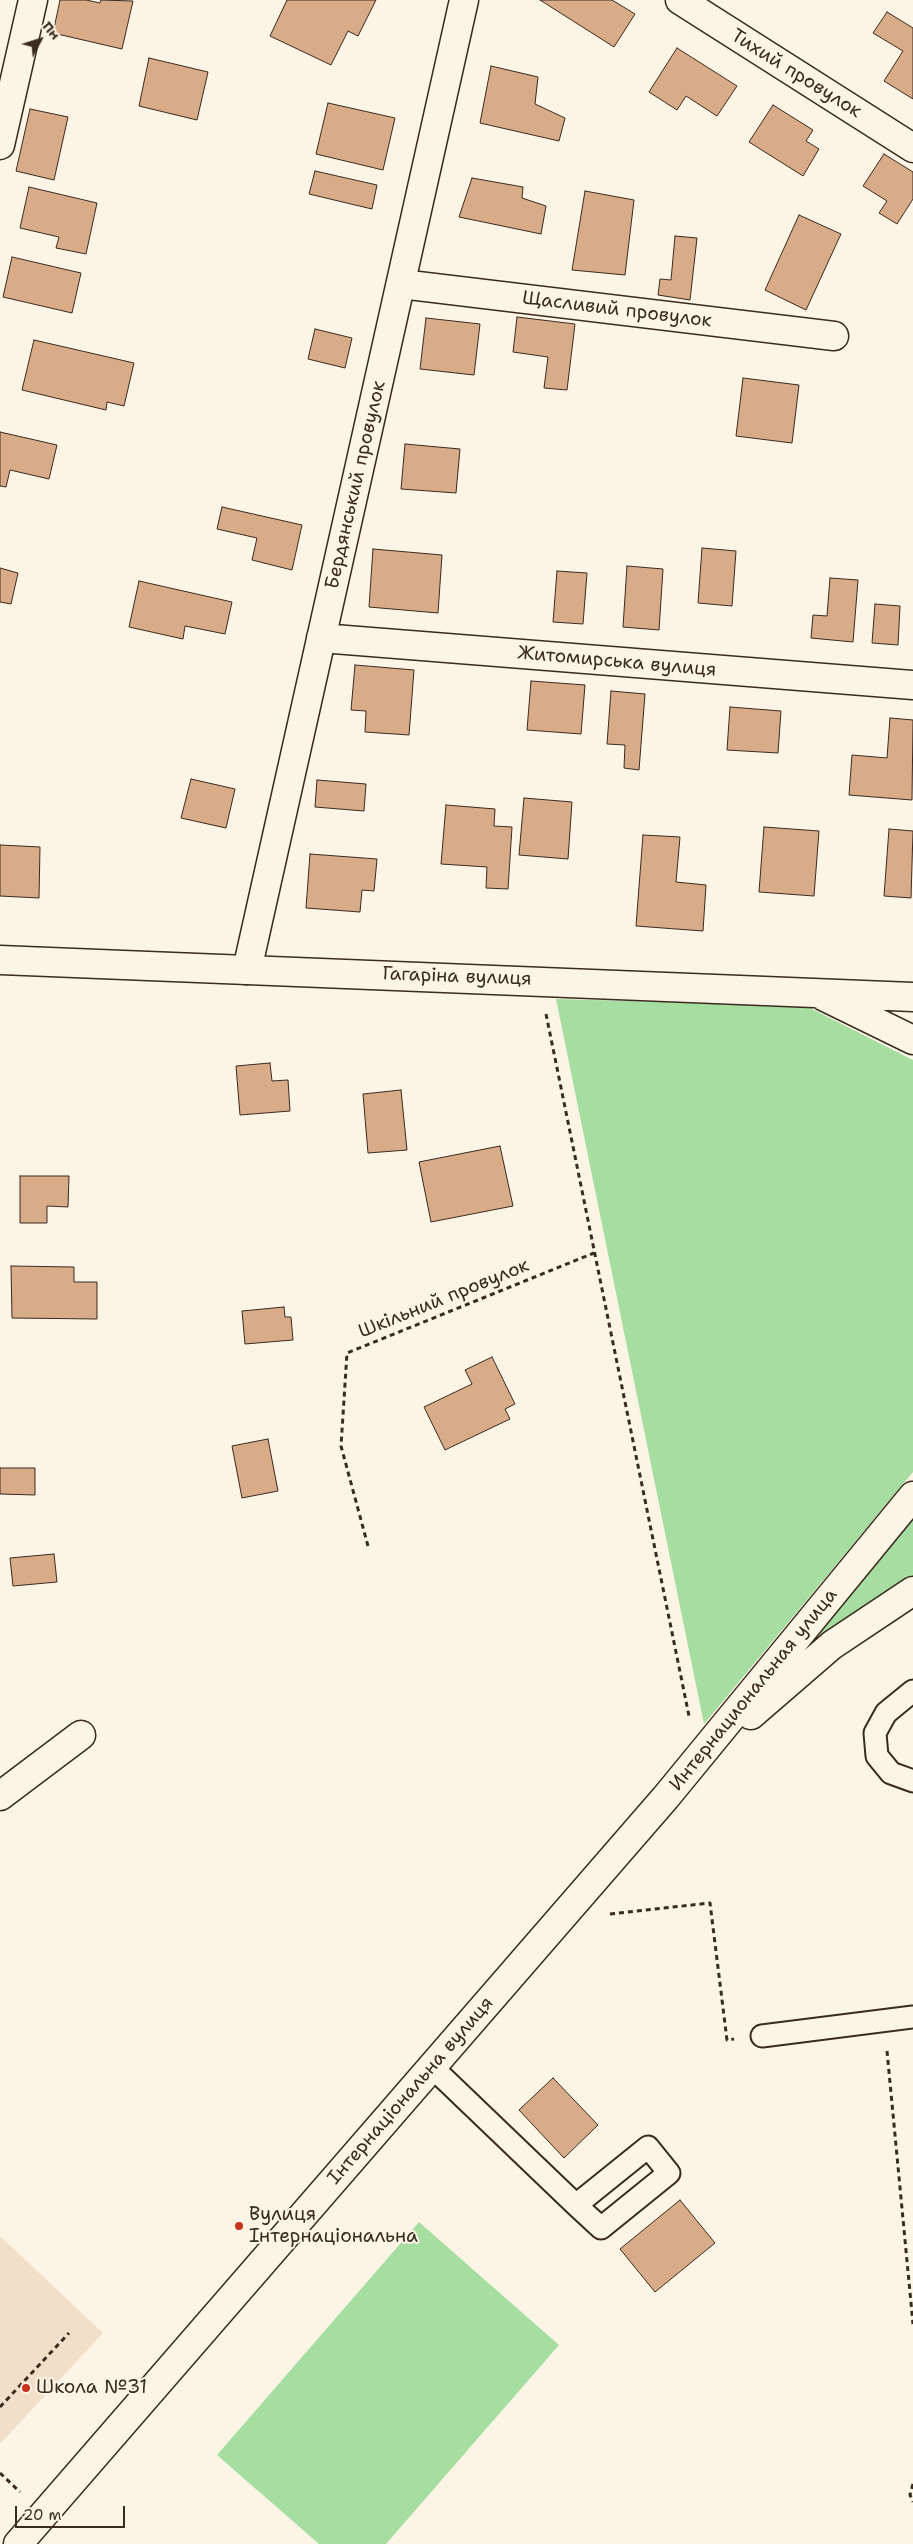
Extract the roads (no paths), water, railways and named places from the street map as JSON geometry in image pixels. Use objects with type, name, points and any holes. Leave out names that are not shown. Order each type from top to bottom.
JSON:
[{"type":"street","points":[[0,144],[33,0]]},
{"type":"street","name":"Бердянський провулок","points":[[246,970],[464,0]]},
{"type":"street","name":"Тихий провулок","points":[[680,0],[913,148]]},
{"type":"street","name":"Щасливий провулок","points":[[401,284],[834,336]]},
{"type":"street","name":"Житомирська вулиця","points":[[321,638],[913,686]]},
{"type":"street","name":"Гагаріна вулиця","points":[[0,960],[813,991],[913,997]]},
{"type":"street","points":[[813,991],[913,1040]]},
{"type":"street","name":"Интернациональная улица","points":[[666,1797],[913,1496]]},
{"type":"street","name":"Интернациональная улица","points":[[666,1797],[764,1703],[832,1645],[913,1591]]},
{"type":"street","points":[[1,1791],[81,1735]]},
{"type":"street","name":"Інтернаціональна вулиця","points":[[18,2544],[666,1797]]},
{"type":"lane","points":[[913,1691],[886,1713],[875,1733],[877,1756],[892,1773],[913,1781]]},
{"type":"lane","points":[[762,2036],[913,2017]]},
{"type":"lane","points":[[432,2067],[576,2205]]},
{"type":"place","name":"Вулиця Інтернаціональна","points":[[239,2226]]},
{"type":"place","name":"Школа №31","points":[[26,2388]]}]
